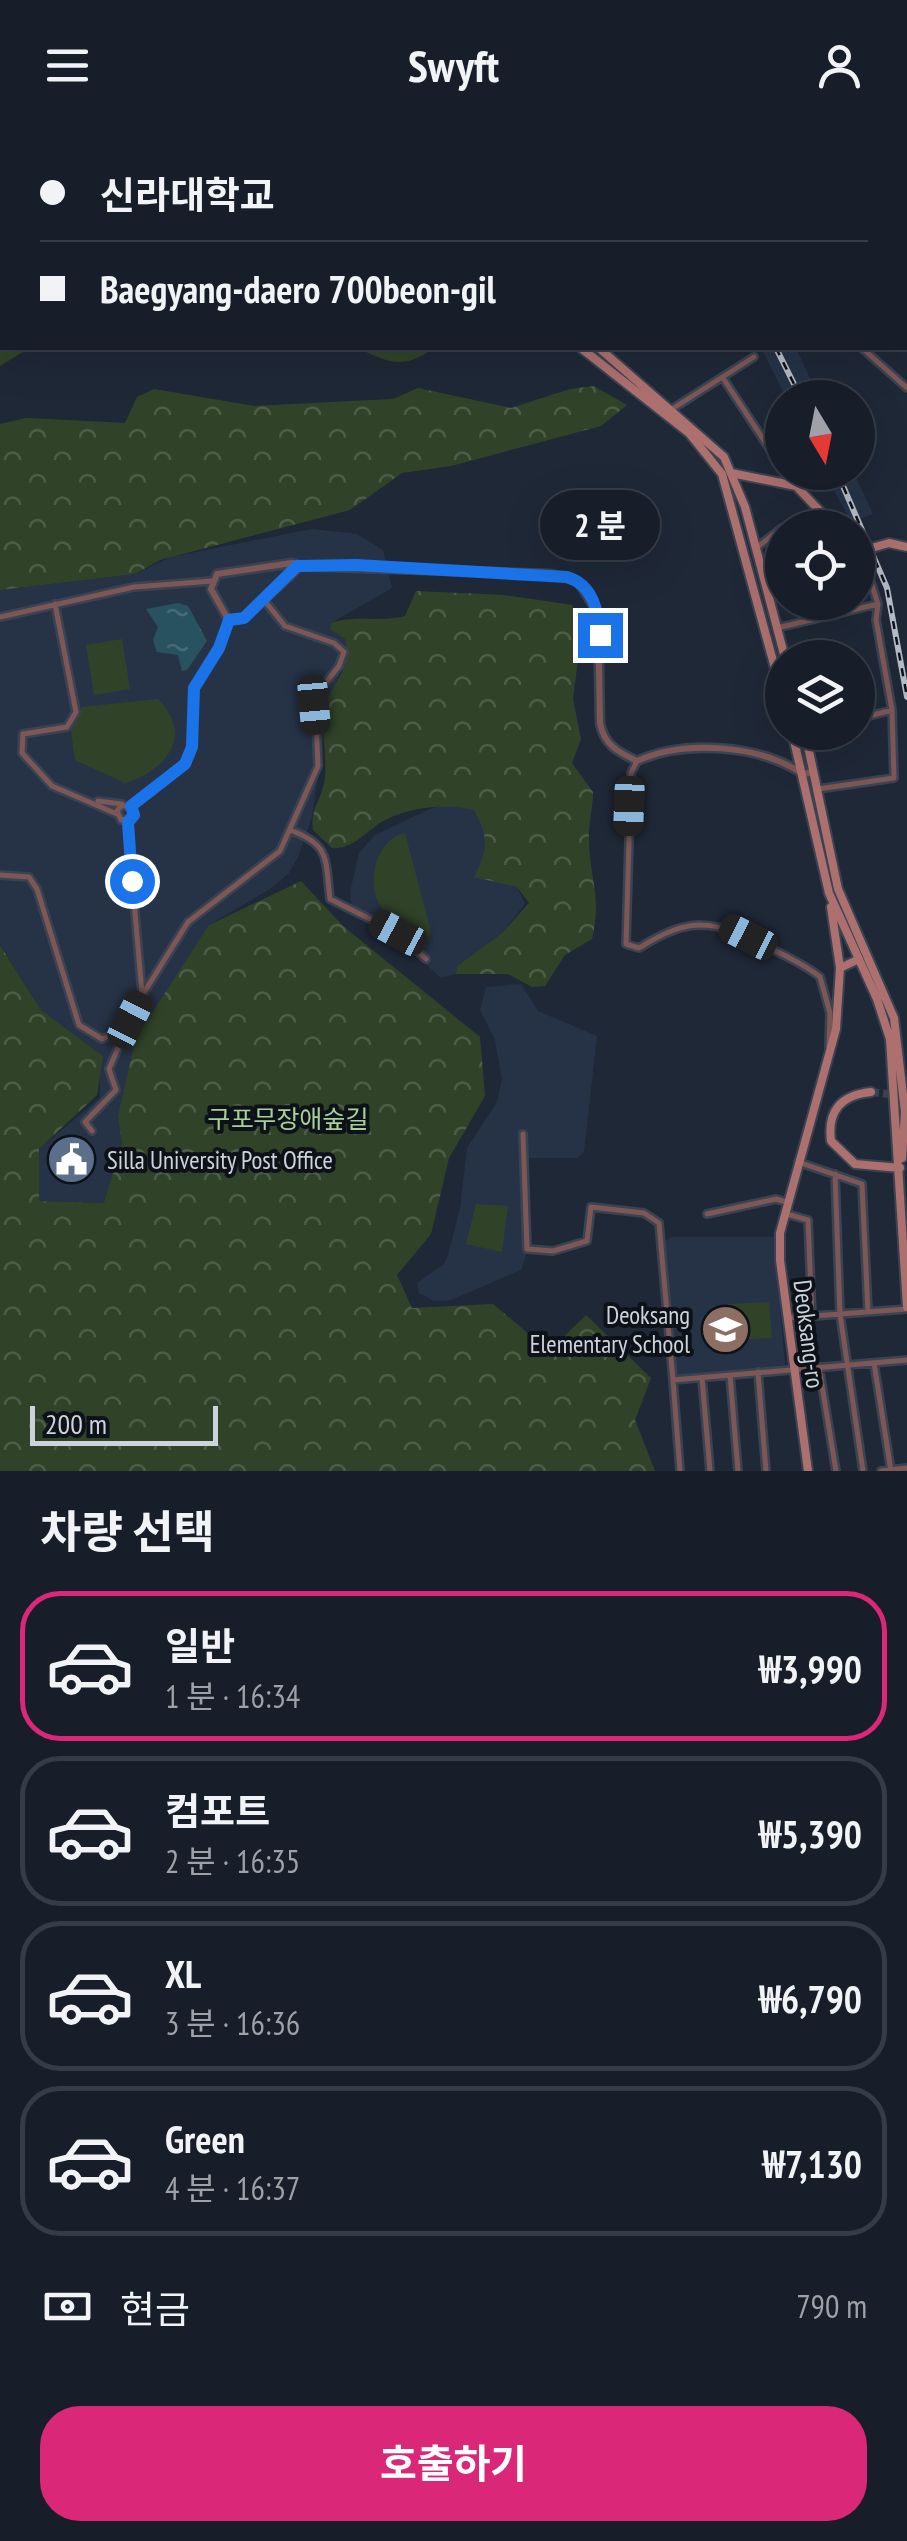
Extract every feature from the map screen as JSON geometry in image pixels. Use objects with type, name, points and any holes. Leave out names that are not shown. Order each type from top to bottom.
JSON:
[{"type":"main road","points":[[584,350],[688,433],[722,474],[767,640]]},
{"type":"main road","points":[[601,350],[713,443],[734,473],[780,640]]},
{"type":"main road","points":[[722,474],[765,479]]},
{"type":"main road","points":[[795,490],[817,510]]},
{"type":"main road","points":[[875,546],[888,543],[907,547]]},
{"type":"main road","points":[[797,750],[829,893],[878,998],[890,1039],[907,1308]]},
{"type":"main road","points":[[809,750],[838,889],[894,1018],[905,1112],[906,1146],[900,1168]]},
{"type":"main road","name":"Deoksang-ro","points":[[808,1471],[780,1260],[786,1202],[838,1017],[840,968],[829,893]]},
{"type":"main road","points":[[840,968],[857,960]]},
{"type":"main road","points":[[871,1092],[849,1096],[836,1107],[830,1124],[831,1141],[855,1164],[900,1168]]},
{"type":"street","points":[[865,350],[906,386]]},
{"type":"street","points":[[672,409],[754,357]]},
{"type":"street","points":[[722,378],[765,443]]},
{"type":"street","points":[[756,548],[765,541]]},
{"type":"street","points":[[0,617],[134,587],[212,581],[226,570],[292,562],[297,566],[551,574],[578,581],[598,613],[602,736],[614,749],[638,761],[674,752],[741,751],[791,766],[803,774],[814,772]]},
{"type":"street","points":[[229,620],[244,618],[297,566]]},
{"type":"street","points":[[212,581],[216,603],[229,620]]},
{"type":"street","points":[[818,789],[894,778],[892,710],[875,595]]},
{"type":"street","points":[[92,1131],[85,1122],[116,1090],[109,1068],[142,995],[188,922],[274,858],[318,766],[315,696],[339,666],[344,652],[334,643],[286,626],[262,598]]},
{"type":"street","points":[[55,604],[74,720],[67,728],[34,730],[20,742],[29,762],[52,786],[91,801],[128,822]]},
{"type":"street","points":[[118,814],[185,764],[192,747],[194,688],[219,648],[229,620]]},
{"type":"street","points":[[777,628],[810,620]]},
{"type":"street","points":[[875,715],[892,710]]},
{"type":"street","name":"Deoksang-ro","points":[[638,761],[631,773],[626,944],[640,948],[676,927],[723,924],[820,976],[830,1014],[826,1037],[830,1051]]},
{"type":"street","points":[[91,801],[128,805]]},
{"type":"street","points":[[128,805],[134,815],[128,822],[142,995]]},
{"type":"street","points":[[290,830],[316,840],[326,856],[330,899],[398,933],[426,959]]},
{"type":"street","points":[[0,874],[29,878],[37,888],[80,1025],[102,1039],[111,1037],[130,1020]]},
{"type":"street","points":[[523,1134],[524,1242],[534,1251],[562,1250],[588,1242],[592,1207],[644,1212],[657,1220],[680,1471]]},
{"type":"street","points":[[798,1162],[862,1184],[868,1312]]},
{"type":"street","points":[[835,1174],[840,1314],[863,1471]]},
{"type":"street","points":[[708,1214],[776,1199],[786,1202]]},
{"type":"street","points":[[784,1214],[808,1220],[812,1316]]},
{"type":"street","points":[[788,1318],[907,1308]]},
{"type":"street","points":[[673,1380],[907,1360]]},
{"type":"street","points":[[874,1362],[890,1470]]},
{"type":"street","points":[[819,1367],[836,1471]]},
{"type":"street","points":[[758,1372],[766,1471]]},
{"type":"street","points":[[730,1375],[738,1471]]},
{"type":"street","points":[[702,1378],[710,1471]]},
{"type":"street","points":[[881,1471],[907,1468]]},
{"type":"shaded area","points":[[762,350],[797,350],[811,380],[777,380]]},
{"type":"shaded area","points":[[834,490],[862,490],[871,510],[845,510]]},
{"type":"shaded area","points":[[312,529],[357,534],[383,550],[392,588],[331,623],[330,629],[345,639],[349,652],[329,699],[312,817],[298,857],[289,873],[270,889],[209,925],[118,1116],[122,1143],[105,1203],[39,1201],[39,1149],[100,1098],[99,1053],[41,1010],[0,944],[0,590],[135,574],[171,557]]},
{"type":"shaded area","points":[[452,804],[474,810],[486,830],[484,858],[493,879],[517,887],[525,904],[501,934],[457,966],[456,974],[441,978],[397,938],[352,912],[350,892],[359,853],[375,835],[432,808]]},
{"type":"shaded area","points":[[521,984],[538,1011],[597,1036],[584,1152],[577,1158],[529,1158],[530,1244],[521,1270],[451,1300],[434,1301],[419,1293],[417,1283],[444,1264],[448,1255],[460,1208],[467,1148],[497,1102],[502,1079],[495,1040],[480,1010],[486,987]]},
{"type":"shaded area","points":[[671,1237],[774,1237],[785,1365],[675,1376],[664,1242]]},
{"type":"green space","points":[[0,350],[26,350],[0,366]]},
{"type":"green space","points":[[363,350],[430,350],[405,362]]},
{"type":"green space","points":[[594,386],[627,405],[601,426],[451,466],[402,473],[350,510],[160,560],[135,574],[0,590],[0,424],[26,418],[125,423],[137,397],[154,389],[254,406],[393,399],[418,388],[511,408],[570,389]]},
{"type":"green space","points":[[416,591],[504,595],[572,605],[581,636],[573,699],[581,739],[572,763],[593,792],[589,841],[596,911],[592,939],[565,955],[545,986],[532,987],[508,974],[456,974],[457,966],[501,934],[529,903],[517,887],[474,877],[485,844],[474,810],[430,807],[408,812],[387,819],[354,842],[332,848],[313,830],[325,774],[324,715],[347,649],[345,639],[330,629],[331,623],[405,616]]},
{"type":"green space","points":[[122,639],[130,689],[94,695],[86,645]]},
{"type":"green space","points":[[158,699],[169,713],[174,739],[163,761],[152,770],[125,783],[75,760],[71,731],[82,707]]},
{"type":"green space","points":[[405,833],[431,932],[424,947],[382,908],[374,887],[380,853],[395,837]]},
{"type":"green space","name":"구포무장애숲길","points":[[301,881],[343,926],[480,1037],[485,1096],[449,1158],[431,1234],[397,1275],[412,1308],[493,1304],[549,1351],[586,1315],[651,1378],[635,1420],[655,1471],[0,1471],[0,945],[41,1010],[103,1056],[97,1095],[39,1149],[39,1201],[104,1203],[122,1143],[118,1116],[136,1038],[209,925]]},
{"type":"green space","points":[[476,1204],[508,1206],[502,1252],[466,1244]]},
{"type":"green space","points":[[769,1302],[772,1338],[729,1340],[727,1304]]},
{"type":"water","points":[[178,603],[188,606],[207,641],[187,670],[182,671],[178,655],[157,652],[153,640],[158,627],[146,609]]},
{"type":"tunnel","points":[[871,1092],[907,1096]]},
{"type":"railway","points":[[777,350],[792,380]]},
{"type":"railway","points":[[845,490],[887,588],[907,697]]},
{"type":"place","name":"Silla University Post Office","points":[[72,1160]]},
{"type":"place","name":"Deoksang Elementary School","points":[[725,1329]]},
{"type":"route","points":[[132,881],[128,822],[135,812],[131,806],[185,764],[192,747],[194,688],[198,678],[219,648],[229,620],[244,618],[297,566],[356,565],[567,577],[589,592],[598,613],[600,635]]}]
